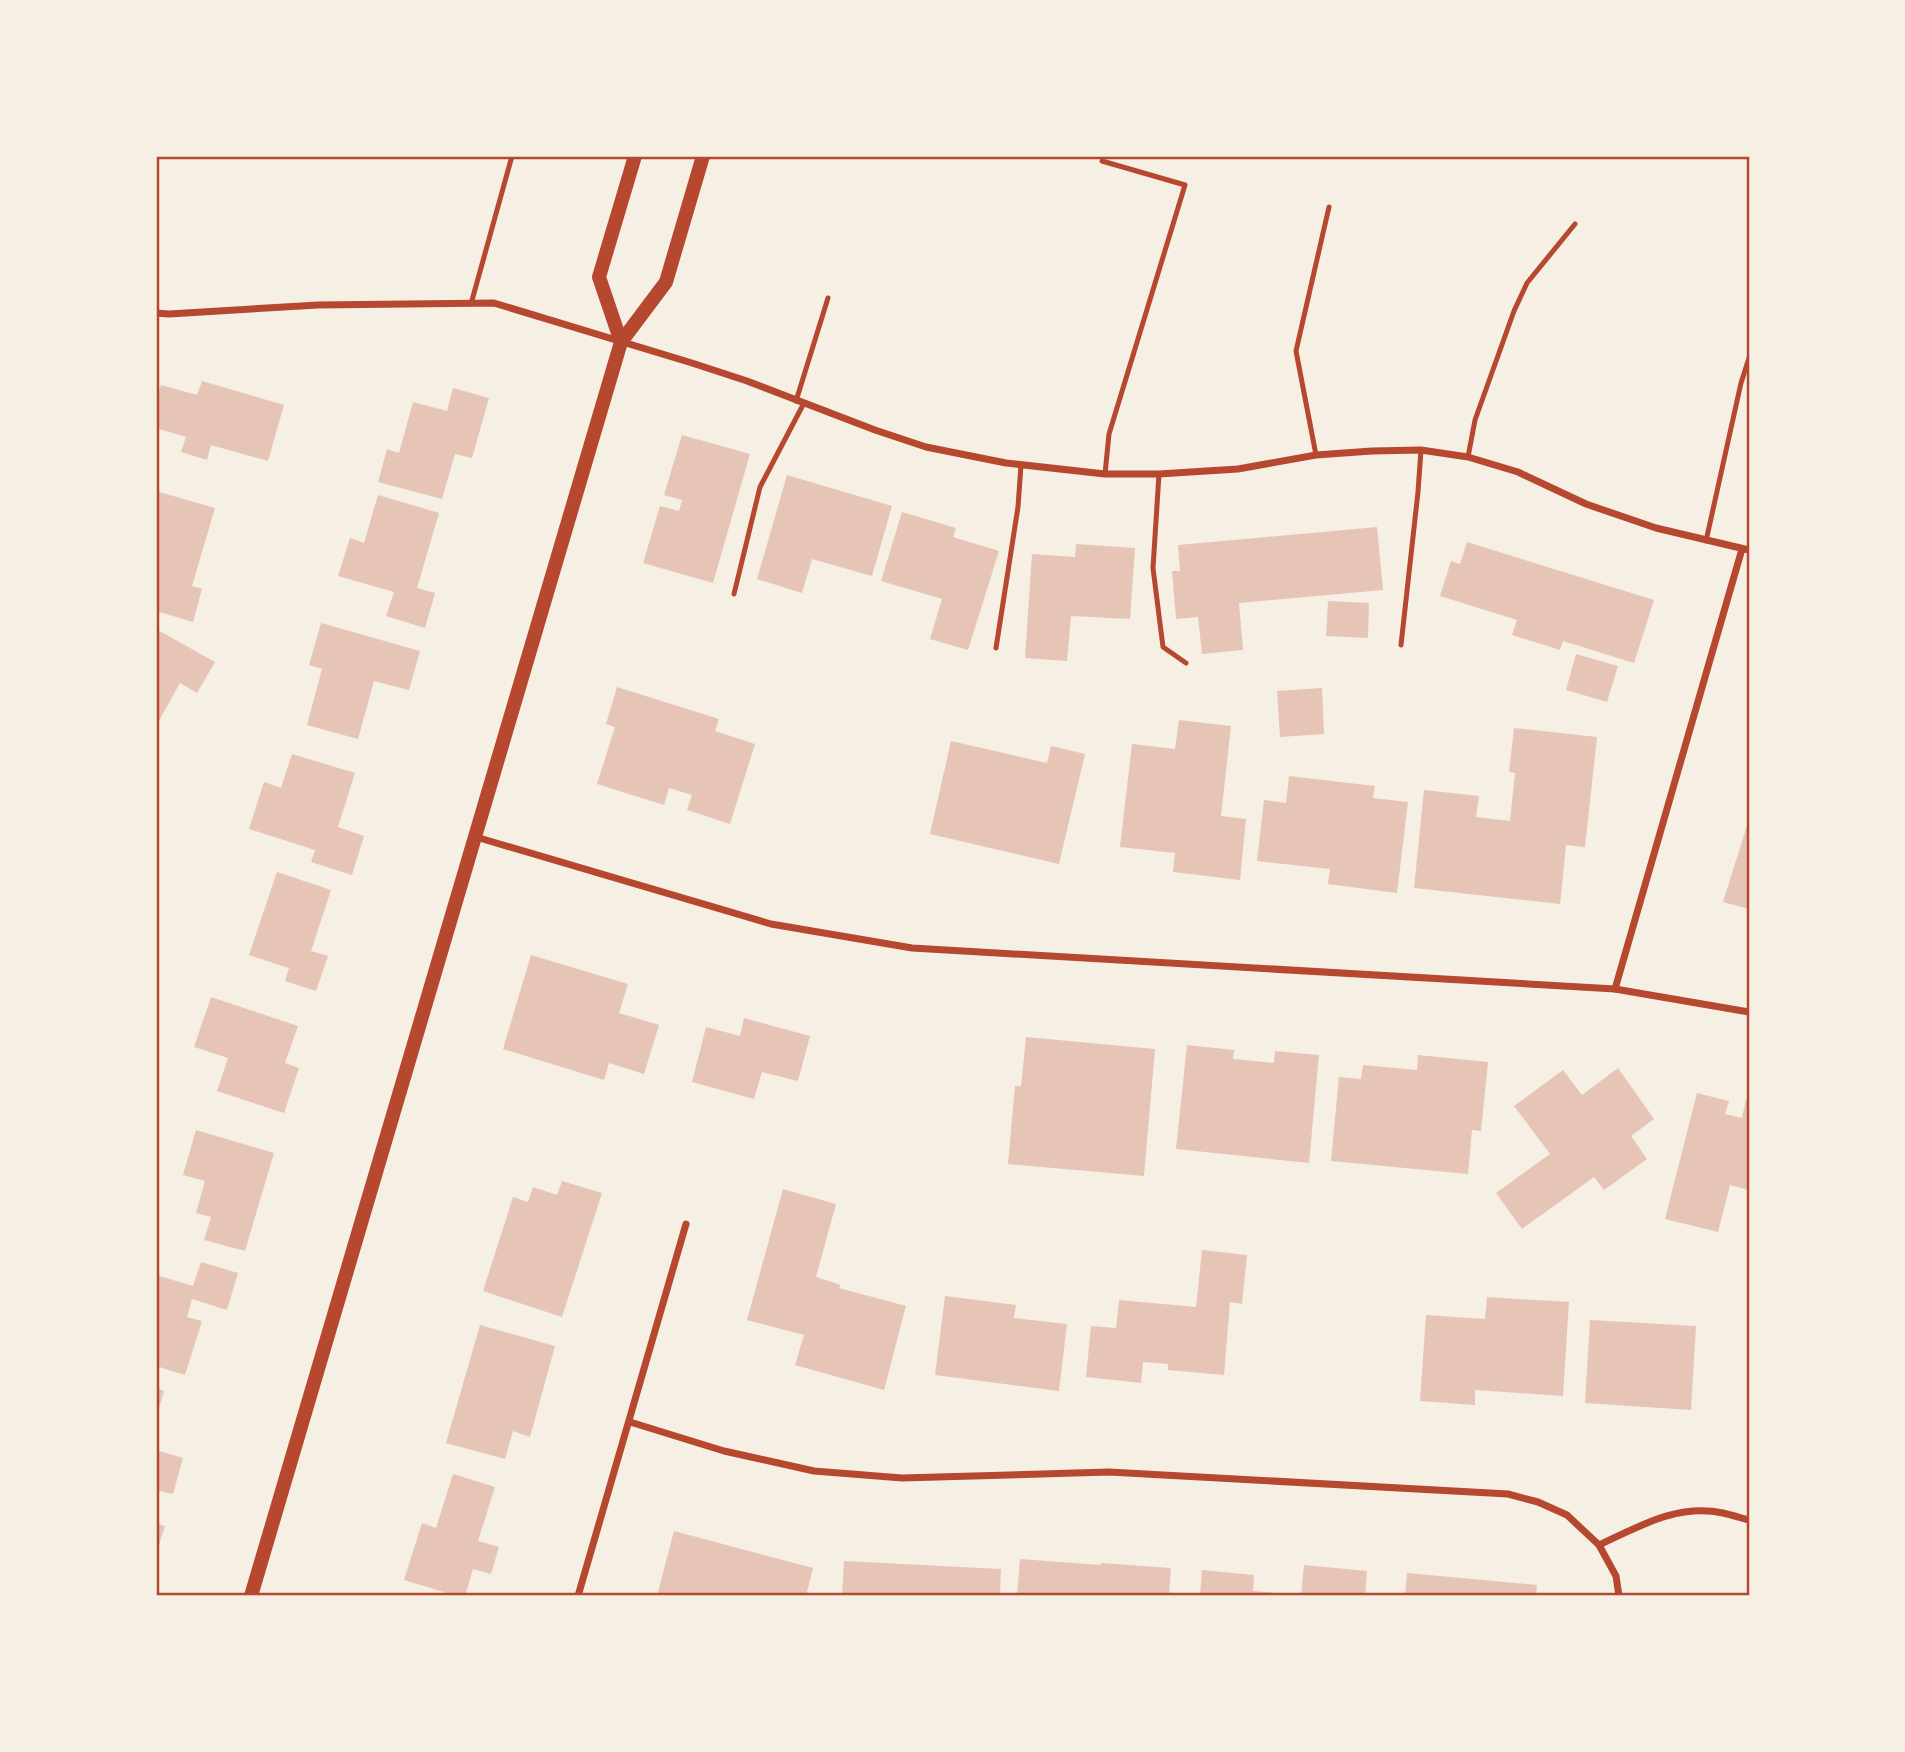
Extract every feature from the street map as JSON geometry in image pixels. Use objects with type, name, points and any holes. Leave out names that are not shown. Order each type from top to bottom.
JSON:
[{"type":"main road","points":[[621,342],[599,276],[635,156]]},
{"type":"main road","points":[[251,1596],[621,342],[666,282],[703,156]]},
{"type":"street","points":[[156,313],[318,305],[494,303],[692,363],[926,447],[1006,463],[1105,474],[1159,474],[1238,470],[1316,456],[1421,450],[1468,457],[1518,472],[1586,505],[1656,528],[1746,550],[1615,989]]},
{"type":"street","points":[[476,837],[771,924],[912,948],[1615,989],[1749,1012]]},
{"type":"street","points":[[578,1596],[686,1224]]},
{"type":"street","points":[[630,1422],[724,1451],[814,1471],[902,1478],[1109,1472],[1508,1494],[1538,1502],[1567,1515],[1599,1545],[1616,1576],[1619,1596]]},
{"type":"street","points":[[1599,1545],[1659,1517],[1688,1511],[1721,1512],[1749,1520]]},
{"type":"lane","points":[[471,304],[512,156]]},
{"type":"lane","points":[[1102,160],[1185,185],[1109,434],[1105,474]]},
{"type":"lane","points":[[1316,456],[1296,351],[1329,207]]},
{"type":"lane","points":[[1468,457],[1475,420],[1514,311],[1527,283],[1575,224]]},
{"type":"lane","points":[[734,594],[760,487],[800,402],[828,298]]},
{"type":"lane","points":[[1706,541],[1749,358]]},
{"type":"lane","points":[[1401,645],[1421,450]]},
{"type":"lane","points":[[996,648],[1018,507],[1021,465]]},
{"type":"lane","points":[[1159,474],[1153,568],[1163,647],[1186,663]]},
{"type":"building","points":[[202,381],[284,405],[268,461],[211,445],[207,460],[181,452],[186,437],[156,428],[156,401],[161,385],[197,395]]},
{"type":"building","points":[[453,388],[489,398],[472,458],[455,454],[442,499],[378,482],[387,449],[399,453],[413,402],[447,411]]},
{"type":"building","points":[[682,435],[750,454],[713,583],[643,563],[660,506],[679,511],[682,500],[664,495]]},
{"type":"building","points":[[787,475],[892,506],[872,576],[812,559],[802,593],[757,579]]},
{"type":"building","points":[[156,491],[215,508],[192,586],[202,589],[193,622],[156,611]]},
{"type":"building","points":[[378,495],[439,513],[417,588],[435,593],[425,628],[386,616],[394,592],[338,576],[350,538],[364,543]]},
{"type":"building","points":[[902,512],[956,528],[953,537],[999,551],[968,650],[930,639],[942,599],[881,581]]},
{"type":"building","points":[[1377,527],[1383,590],[1239,603],[1243,650],[1202,654],[1198,617],[1176,619],[1172,571],[1180,571],[1178,545]]},
{"type":"building","points":[[1467,542],[1654,600],[1634,663],[1563,641],[1560,650],[1512,635],[1517,620],[1440,596],[1451,561],[1460,564]]},
{"type":"building","points":[[1076,544],[1135,548],[1130,619],[1071,616],[1067,661],[1025,658],[1032,554],[1075,557]]},
{"type":"building","points":[[1328,601],[1369,603],[1368,638],[1326,636]]},
{"type":"building","points":[[321,623],[420,651],[409,690],[374,681],[358,739],[307,725],[322,669],[309,665]]},
{"type":"building","points":[[156,629],[215,662],[197,693],[180,683],[156,726]]},
{"type":"building","points":[[1576,654],[1618,666],[1607,702],[1566,690]]},
{"type":"building","points":[[617,687],[719,719],[715,731],[755,744],[730,824],[687,810],[692,795],[669,788],[664,805],[597,784],[615,727],[606,724]]},
{"type":"building","points":[[1322,688],[1324,734],[1280,737],[1277,691]]},
{"type":"building","points":[[1179,720],[1231,726],[1221,816],[1246,819],[1240,880],[1173,872],[1175,853],[1120,847],[1132,744],[1175,749]]},
{"type":"building","points":[[1514,728],[1597,737],[1585,847],[1566,845],[1560,904],[1414,888],[1424,790],[1479,796],[1476,817],[1510,821],[1515,773],[1509,772]]},
{"type":"building","points":[[951,741],[1047,763],[1051,746],[1085,754],[1059,864],[930,834]]},
{"type":"building","points":[[292,754],[355,773],[338,827],[364,836],[352,875],[311,862],[315,850],[249,829],[264,782],[281,788]]},
{"type":"building","points":[[1289,776],[1375,786],[1373,798],[1408,802],[1397,893],[1328,884],[1330,869],[1257,861],[1264,800],[1286,803]]},
{"type":"building","points":[[1749,819],[1749,909],[1723,902]]},
{"type":"building","points":[[277,872],[331,890],[311,951],[328,956],[316,991],[285,981],[289,968],[249,955]]},
{"type":"building","points":[[531,955],[628,984],[619,1013],[659,1025],[644,1074],[609,1063],[604,1080],[503,1049]]},
{"type":"building","points":[[211,997],[298,1026],[285,1063],[299,1068],[284,1113],[217,1091],[228,1058],[194,1047]]},
{"type":"building","points":[[744,1018],[810,1036],[798,1081],[762,1072],[754,1099],[692,1082],[706,1027],[740,1036]]},
{"type":"building","points":[[1026,1037],[1155,1049],[1144,1176],[1008,1164],[1015,1086],[1021,1086]]},
{"type":"building","points":[[1187,1045],[1234,1050],[1233,1059],[1274,1063],[1275,1051],[1319,1055],[1309,1163],[1176,1149]]},
{"type":"building","points":[[1418,1055],[1488,1062],[1481,1131],[1472,1130],[1468,1174],[1331,1161],[1339,1077],[1361,1079],[1363,1065],[1417,1070]]},
{"type":"building","points":[[1618,1068],[1654,1119],[1631,1136],[1647,1159],[1604,1190],[1594,1177],[1522,1229],[1496,1193],[1550,1154],[1514,1106],[1563,1070],[1582,1095]]},
{"type":"building","points":[[1697,1093],[1729,1101],[1725,1114],[1742,1118],[1746,1099],[1749,1100],[1749,1190],[1730,1185],[1718,1232],[1665,1219]]},
{"type":"building","points":[[196,1130],[274,1153],[245,1251],[204,1240],[211,1217],[196,1213],[205,1181],[183,1175]]},
{"type":"building","points":[[562,1181],[602,1193],[562,1317],[483,1291],[513,1197],[528,1202],[533,1187],[557,1195]]},
{"type":"building","points":[[783,1189],[836,1204],[816,1277],[841,1285],[839,1288],[906,1306],[884,1390],[795,1365],[804,1335],[747,1320]]},
{"type":"building","points":[[1202,1250],[1247,1255],[1242,1304],[1230,1302],[1224,1375],[1168,1370],[1168,1364],[1143,1362],[1141,1383],[1086,1377],[1091,1326],[1116,1328],[1119,1300],[1196,1307]]},
{"type":"building","points":[[201,1262],[238,1273],[227,1310],[192,1299],[187,1317],[202,1321],[185,1375],[156,1366],[156,1275],[193,1286]]},
{"type":"building","points":[[945,1296],[1016,1305],[1014,1318],[1067,1324],[1059,1391],[935,1375]]},
{"type":"building","points":[[1487,1297],[1569,1302],[1563,1396],[1475,1390],[1475,1405],[1420,1401],[1426,1315],[1485,1319]]},
{"type":"building","points":[[1590,1320],[1696,1326],[1691,1410],[1585,1403]]},
{"type":"building","points":[[480,1325],[555,1346],[530,1437],[513,1431],[505,1459],[446,1443]]},
{"type":"building","points":[[156,1388],[164,1391],[156,1418]]},
{"type":"building","points":[[156,1450],[183,1458],[173,1494],[156,1490]]},
{"type":"building","points":[[453,1474],[495,1487],[478,1541],[499,1547],[491,1574],[473,1569],[465,1596],[404,1580],[422,1523],[436,1528]]},
{"type":"building","points":[[156,1523],[165,1526],[156,1554]]},
{"type":"building","points":[[674,1531],[813,1568],[806,1596],[657,1596]]},
{"type":"building","points":[[1020,1559],[1171,1568],[1169,1596],[1017,1596]]},
{"type":"building","points":[[844,1561],[1001,1569],[1000,1596],[842,1596]]},
{"type":"building","points":[[1304,1565],[1367,1571],[1365,1596],[1301,1596]]},
{"type":"building","points":[[1202,1570],[1254,1575],[1253,1591],[1289,1596],[1200,1596]]},
{"type":"building","points":[[1407,1573],[1537,1585],[1536,1596],[1405,1596]]}]
